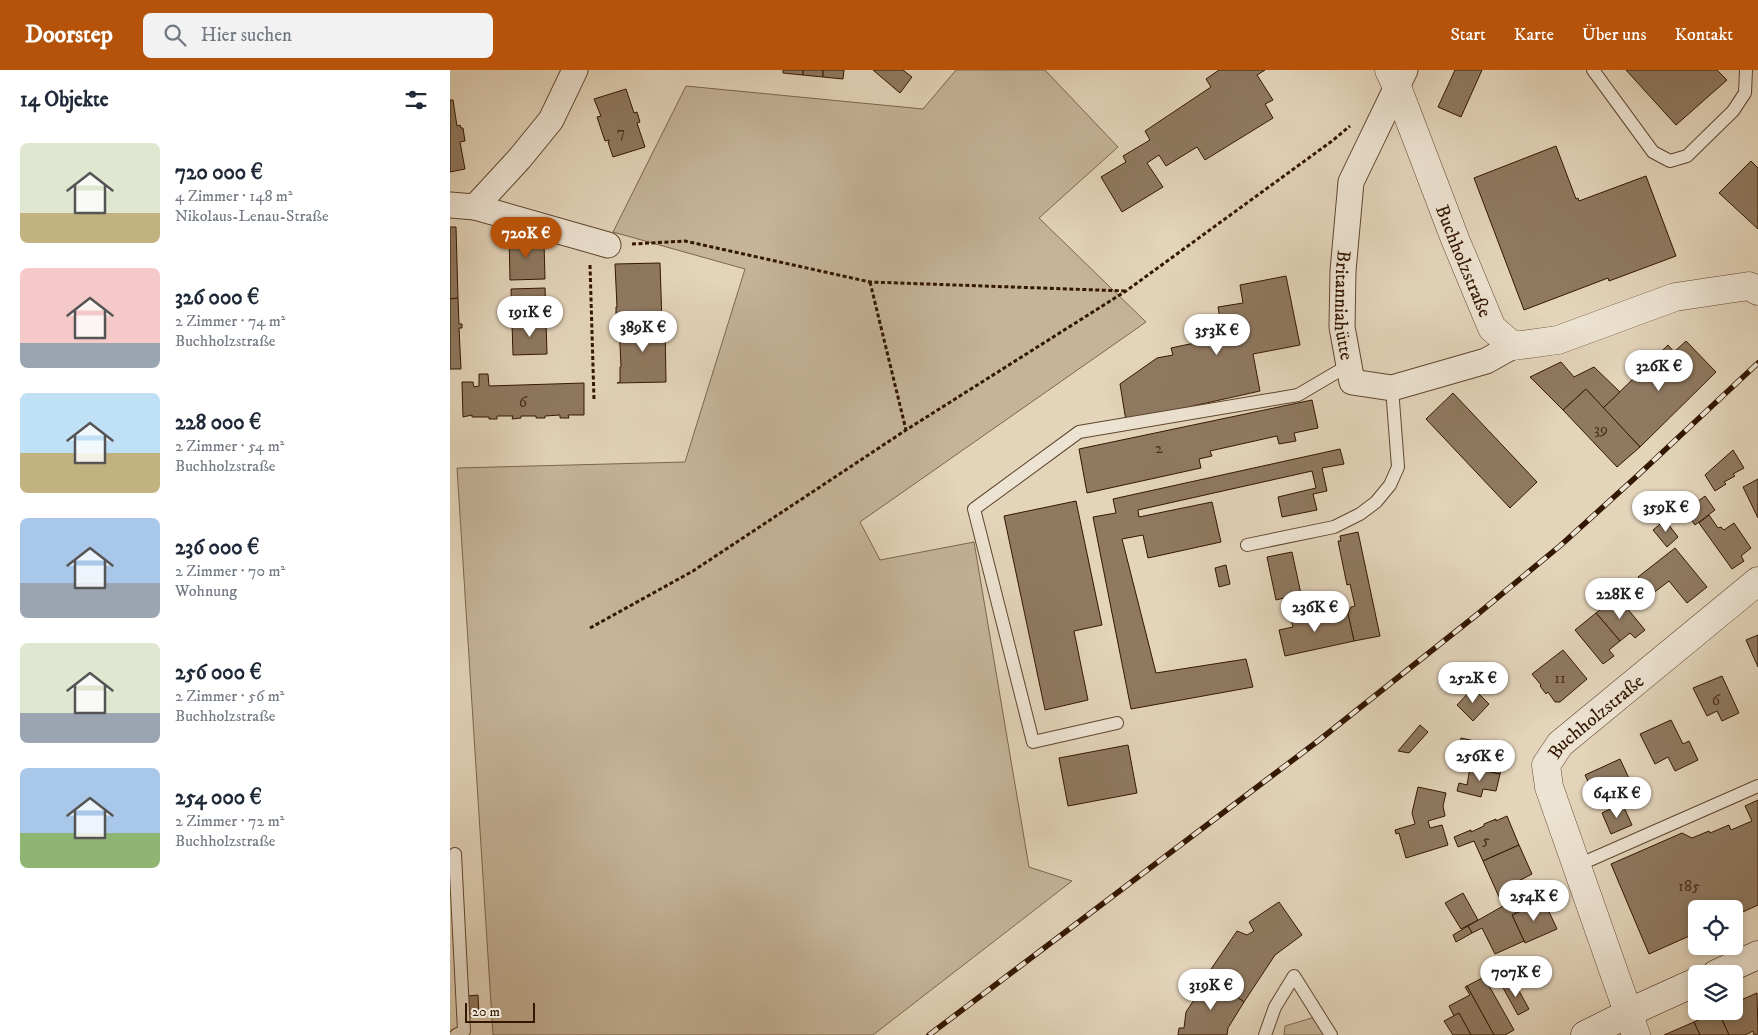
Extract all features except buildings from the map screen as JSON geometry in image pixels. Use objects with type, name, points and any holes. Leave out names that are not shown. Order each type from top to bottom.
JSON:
[{"type":"street","points":[[475,208],[551,120],[575,70]]},
{"type":"street","name":"Buchholzstraße","points":[[1397,76],[1455,239],[1492,328],[1513,346]]},
{"type":"street","name":"Britanniahütte","points":[[1397,76],[1351,182],[1343,270],[1342,328],[1352,382],[1392,388],[1486,361],[1513,346]]},
{"type":"street","points":[[450,205],[475,208],[599,242]]},
{"type":"street","points":[[1513,346],[1558,340],[1675,297],[1749,286],[1758,290]]},
{"type":"street","name":"Buchholzstraße","points":[[1632,1024],[1548,787],[1546,766],[1560,744],[1758,581]]},
{"type":"street","points":[[1736,965],[1758,955]]},
{"type":"street","points":[[1585,1035],[1632,1024],[1688,987]]},
{"type":"lane","points":[[1593,70],[1653,152],[1670,160],[1687,156],[1733,111],[1745,93],[1746,70]]},
{"type":"lane","points":[[1117,723],[1033,742],[974,509],[1079,432],[1298,395],[1349,365]]},
{"type":"lane","points":[[1247,545],[1334,527],[1360,514],[1376,502],[1390,486],[1398,467],[1392,388]]},
{"type":"lane","points":[[1576,866],[1758,786]]},
{"type":"lane","points":[[455,854],[464,1031],[456,1035]]},
{"type":"lane","points":[[1265,1035],[1275,1007],[1294,976],[1331,1035]]},
{"type":"path","points":[[590,628],[693,571],[906,430],[1126,291],[1354,123]]},
{"type":"path","points":[[594,400],[599,242],[685,241],[870,282],[1126,291]]},
{"type":"path","points":[[870,282],[906,430]]},
{"type":"shaded area","points":[[956,70],[1045,70],[1118,147],[1039,218],[1146,322],[860,522],[880,560],[974,542],[1029,867],[1072,881],[873,1035],[493,1035],[457,468],[685,462],[745,269],[613,232],[686,86],[923,109]]},
{"type":"shaded area","points":[[1315,1017],[1326,1035],[1284,1035],[1285,1026]]},
{"type":"railway","points":[[929,1035],[1318,741],[1479,613],[1561,545],[1758,363]]}]
